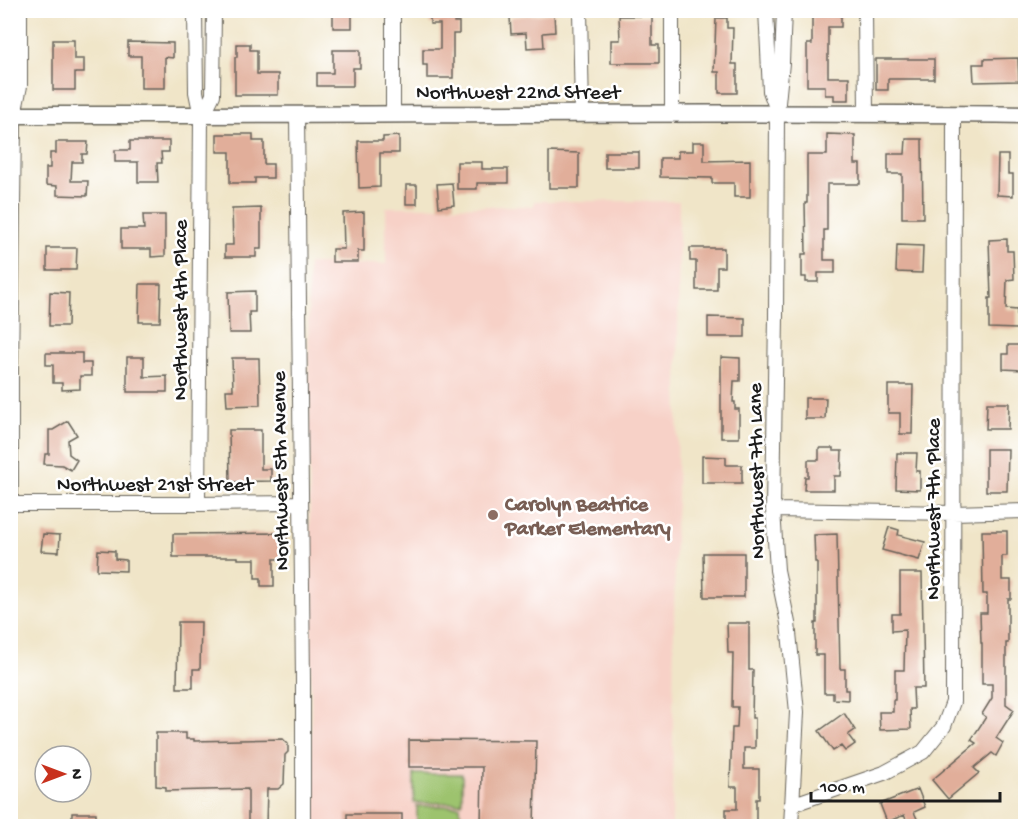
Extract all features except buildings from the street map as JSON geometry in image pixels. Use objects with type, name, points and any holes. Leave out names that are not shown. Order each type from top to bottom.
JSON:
[{"type":"street","points":[[11,504],[12,110],[20,86],[20,10]]},
{"type":"street","name":"Northwest 4th Place","points":[[195,10],[196,92],[201,116],[198,504]]},
{"type":"street","name":"Northwest 4th Place","points":[[201,116],[213,94],[214,10]]},
{"type":"street","points":[[393,10],[393,114]]},
{"type":"street","points":[[580,10],[582,113]]},
{"type":"street","points":[[672,10],[672,112]]},
{"type":"street","name":"Northwest 7th Lane","points":[[766,10],[770,91],[777,113]]},
{"type":"street","name":"Northwest 7th Lane","points":[[784,10],[777,113],[772,510],[777,570],[788,623],[797,712],[791,826]]},
{"type":"street","points":[[865,10],[866,113]]},
{"type":"street","name":"Northwest 22nd Street","points":[[12,110],[201,116],[672,112],[1026,115]]},
{"type":"street","name":"Northwest 7th Place","points":[[791,805],[884,773],[923,752],[944,726],[953,702],[954,114]]},
{"type":"street","name":"Northwest 5th Avenue","points":[[297,115],[303,826]]},
{"type":"street","name":"Northwest 21st Street","points":[[11,504],[301,502]]},
{"type":"street","points":[[772,510],[953,513],[1026,511]]},
{"type":"shaded area","name":"Carolyn Beatrice Parker Elementary","points":[[534,201],[679,201],[672,826],[312,826],[308,264],[386,264],[386,207],[534,206]]},
{"type":"green space","points":[[414,774],[462,774],[462,803],[414,803]]},
{"type":"green space","points":[[417,806],[460,806],[461,826],[417,826]]},
{"type":"place","name":"Carolyn Beatrice Parker Elementary","points":[[493,515]]}]
